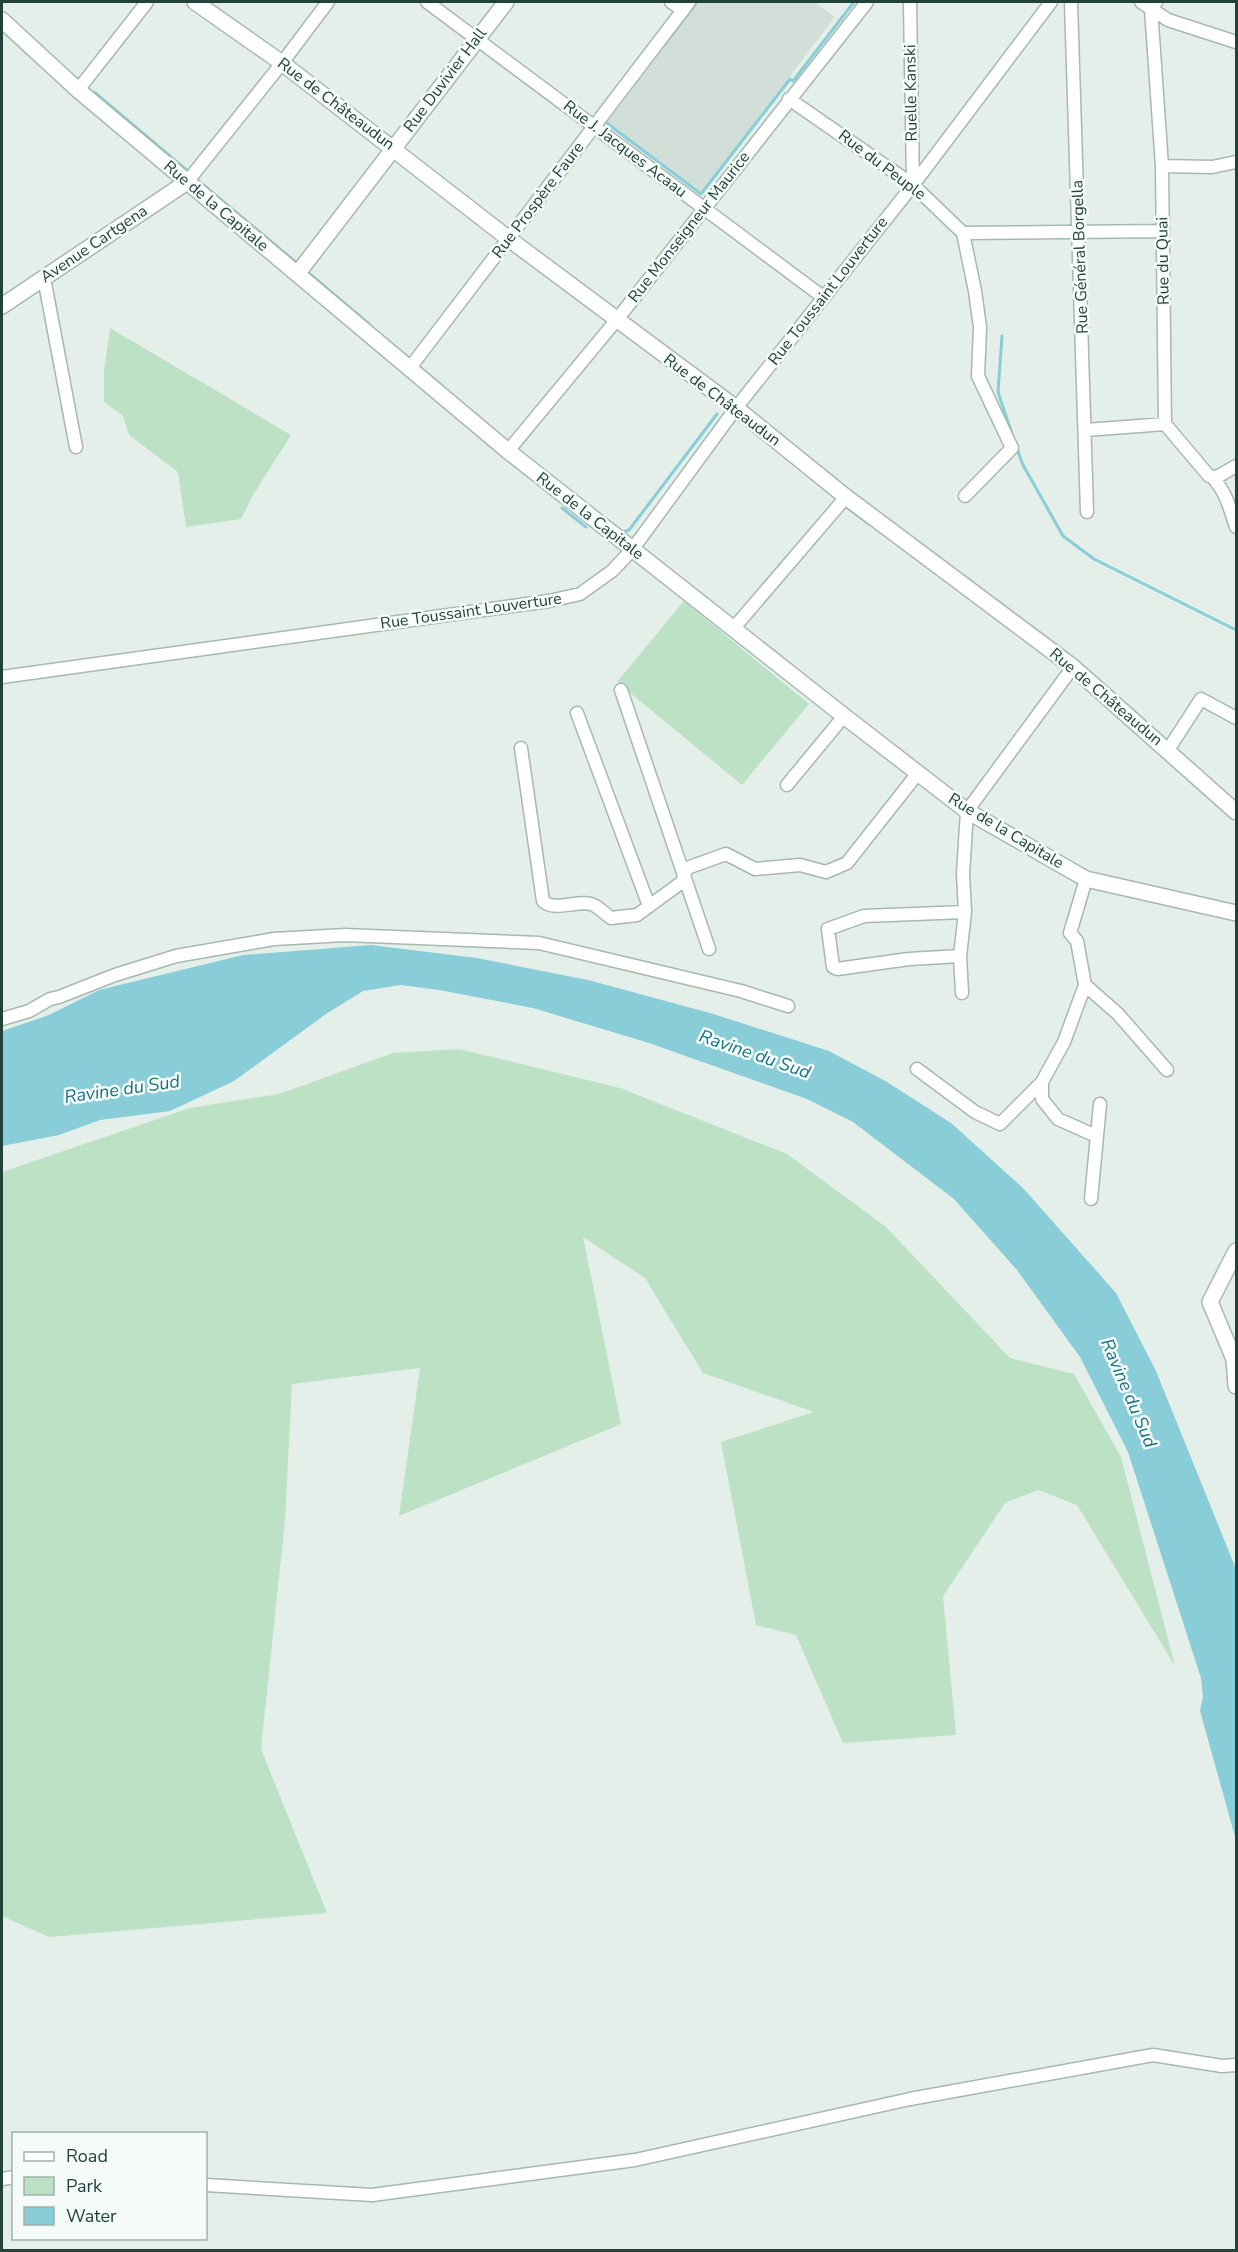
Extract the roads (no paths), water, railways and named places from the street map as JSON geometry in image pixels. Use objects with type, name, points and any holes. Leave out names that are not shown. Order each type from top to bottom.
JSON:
[{"type":"street","points":[[78,90],[147,2]]},
{"type":"street","name":"Rue de Châteaudun","points":[[195,2],[282,63],[509,240],[736,408],[846,497],[1073,667],[1236,812]]},
{"type":"street","points":[[187,182],[328,2]]},
{"type":"street","name":"Rue J. Jacques Acaau","points":[[427,2],[823,297]]},
{"type":"street","name":"Rue Duvivier Hall","points":[[298,273],[506,2]]},
{"type":"street","points":[[671,2],[686,6]]},
{"type":"street","name":"Rue Monseigneur Maurice","points":[[508,451],[616,320],[867,2]]},
{"type":"street","name":"Ruelle Kanski","points":[[910,2],[913,184]]},
{"type":"street","name":"Rue Toussaint Louverture","points":[[2,677],[549,601],[579,594],[612,571],[632,550],[736,408],[913,184],[1051,2]]},
{"type":"street","name":"Rue Général Borgella","points":[[1071,2],[1087,512]]},
{"type":"street","points":[[1149,4],[1168,20],[1236,42]]},
{"type":"street","name":"Rue du Quai","points":[[1149,4],[1162,166],[1165,424]]},
{"type":"street","name":"Rue Prospère Faure","points":[[409,369],[686,6]]},
{"type":"street","name":"Rue de la Capitale","points":[[2,20],[78,90],[508,451],[967,811],[1086,879],[1236,913]]},
{"type":"street","name":"Rue du Peuple","points":[[789,99],[913,184],[963,233]]},
{"type":"street","points":[[1162,166],[1212,166],[1236,162]]},
{"type":"street","name":"Avenue Cartgena","points":[[2,306],[187,182]]},
{"type":"street","points":[[964,496],[1012,448],[978,376],[980,327],[963,233],[1163,231]]},
{"type":"street","points":[[44,278],[76,447]]},
{"type":"street","points":[[1086,429],[1165,424],[1206,475],[1217,477],[1236,466]]},
{"type":"street","points":[[1212,477],[1220,486],[1236,527]]},
{"type":"street","points":[[733,629],[846,497]]},
{"type":"street","points":[[962,993],[960,956],[965,912],[963,874],[967,811],[1073,667]]},
{"type":"street","points":[[621,690],[709,950]]},
{"type":"street","points":[[1168,750],[1201,699],[1236,718]]},
{"type":"street","points":[[577,713],[649,906]]},
{"type":"street","points":[[787,785],[844,716]]},
{"type":"street","points":[[521,748],[543,900],[546,904],[554,905],[590,904],[611,918],[637,915],[682,882],[687,868],[726,854],[755,869],[800,866],[826,872],[838,868],[846,863],[918,773]]},
{"type":"street","points":[[917,1069],[975,1112],[1000,1124],[1042,1082],[1064,1042],[1085,985],[1077,941],[1070,933],[1086,879]]},
{"type":"street","points":[[960,956],[909,959],[837,969],[833,967],[828,929],[864,916],[965,912]]},
{"type":"street","points":[[2,1018],[28,1011],[50,999],[58,998],[115,975],[177,956],[274,939],[345,935],[538,943],[741,992],[788,1006]]},
{"type":"street","points":[[1085,985],[1118,1014],[1167,1070]]},
{"type":"street","points":[[1042,1082],[1042,1099],[1058,1119],[1096,1136]]},
{"type":"street","points":[[1090,1199],[1100,1104]]},
{"type":"street","points":[[1236,1251],[1210,1302],[1234,1359],[1236,1386]]},
{"type":"street","points":[[207,2185],[372,2195],[635,2160],[910,2099],[1153,2055],[1221,2066],[1236,2065]]},
{"type":"water","name":"Ravine du Sud","points":[[371,945],[477,958],[588,980],[710,1013],[829,1051],[887,1082],[951,1123],[1023,1188],[1116,1293],[1156,1371],[1236,1569],[1236,1840],[1200,1711],[1203,1697],[1201,1678],[1128,1452],[1080,1357],[1017,1270],[954,1199],[853,1122],[807,1099],[649,1043],[533,1008],[401,985],[363,991],[326,1014],[234,1081],[170,1111],[100,1120],[59,1135],[2,1146],[2,1031],[49,1015],[99,990],[243,955]]},
{"type":"waterway","points":[[664,45],[697,2]]},
{"type":"waterway","points":[[604,121],[701,194],[790,79],[793,81],[854,2]]},
{"type":"waterway","points":[[94,92],[190,173]]},
{"type":"waterway","points":[[195,178],[298,264]]},
{"type":"waterway","points":[[305,270],[369,324]]},
{"type":"waterway","points":[[1002,336],[998,392],[1013,437]]},
{"type":"waterway","points":[[417,365],[440,384]]},
{"type":"waterway","points":[[621,533],[629,530],[717,414]]},
{"type":"waterway","points":[[1016,446],[1023,465],[1063,536],[1094,559],[1236,630]]},
{"type":"waterway","points":[[844,507],[869,524]]},
{"type":"waterway","points":[[562,508],[586,527]]}]
